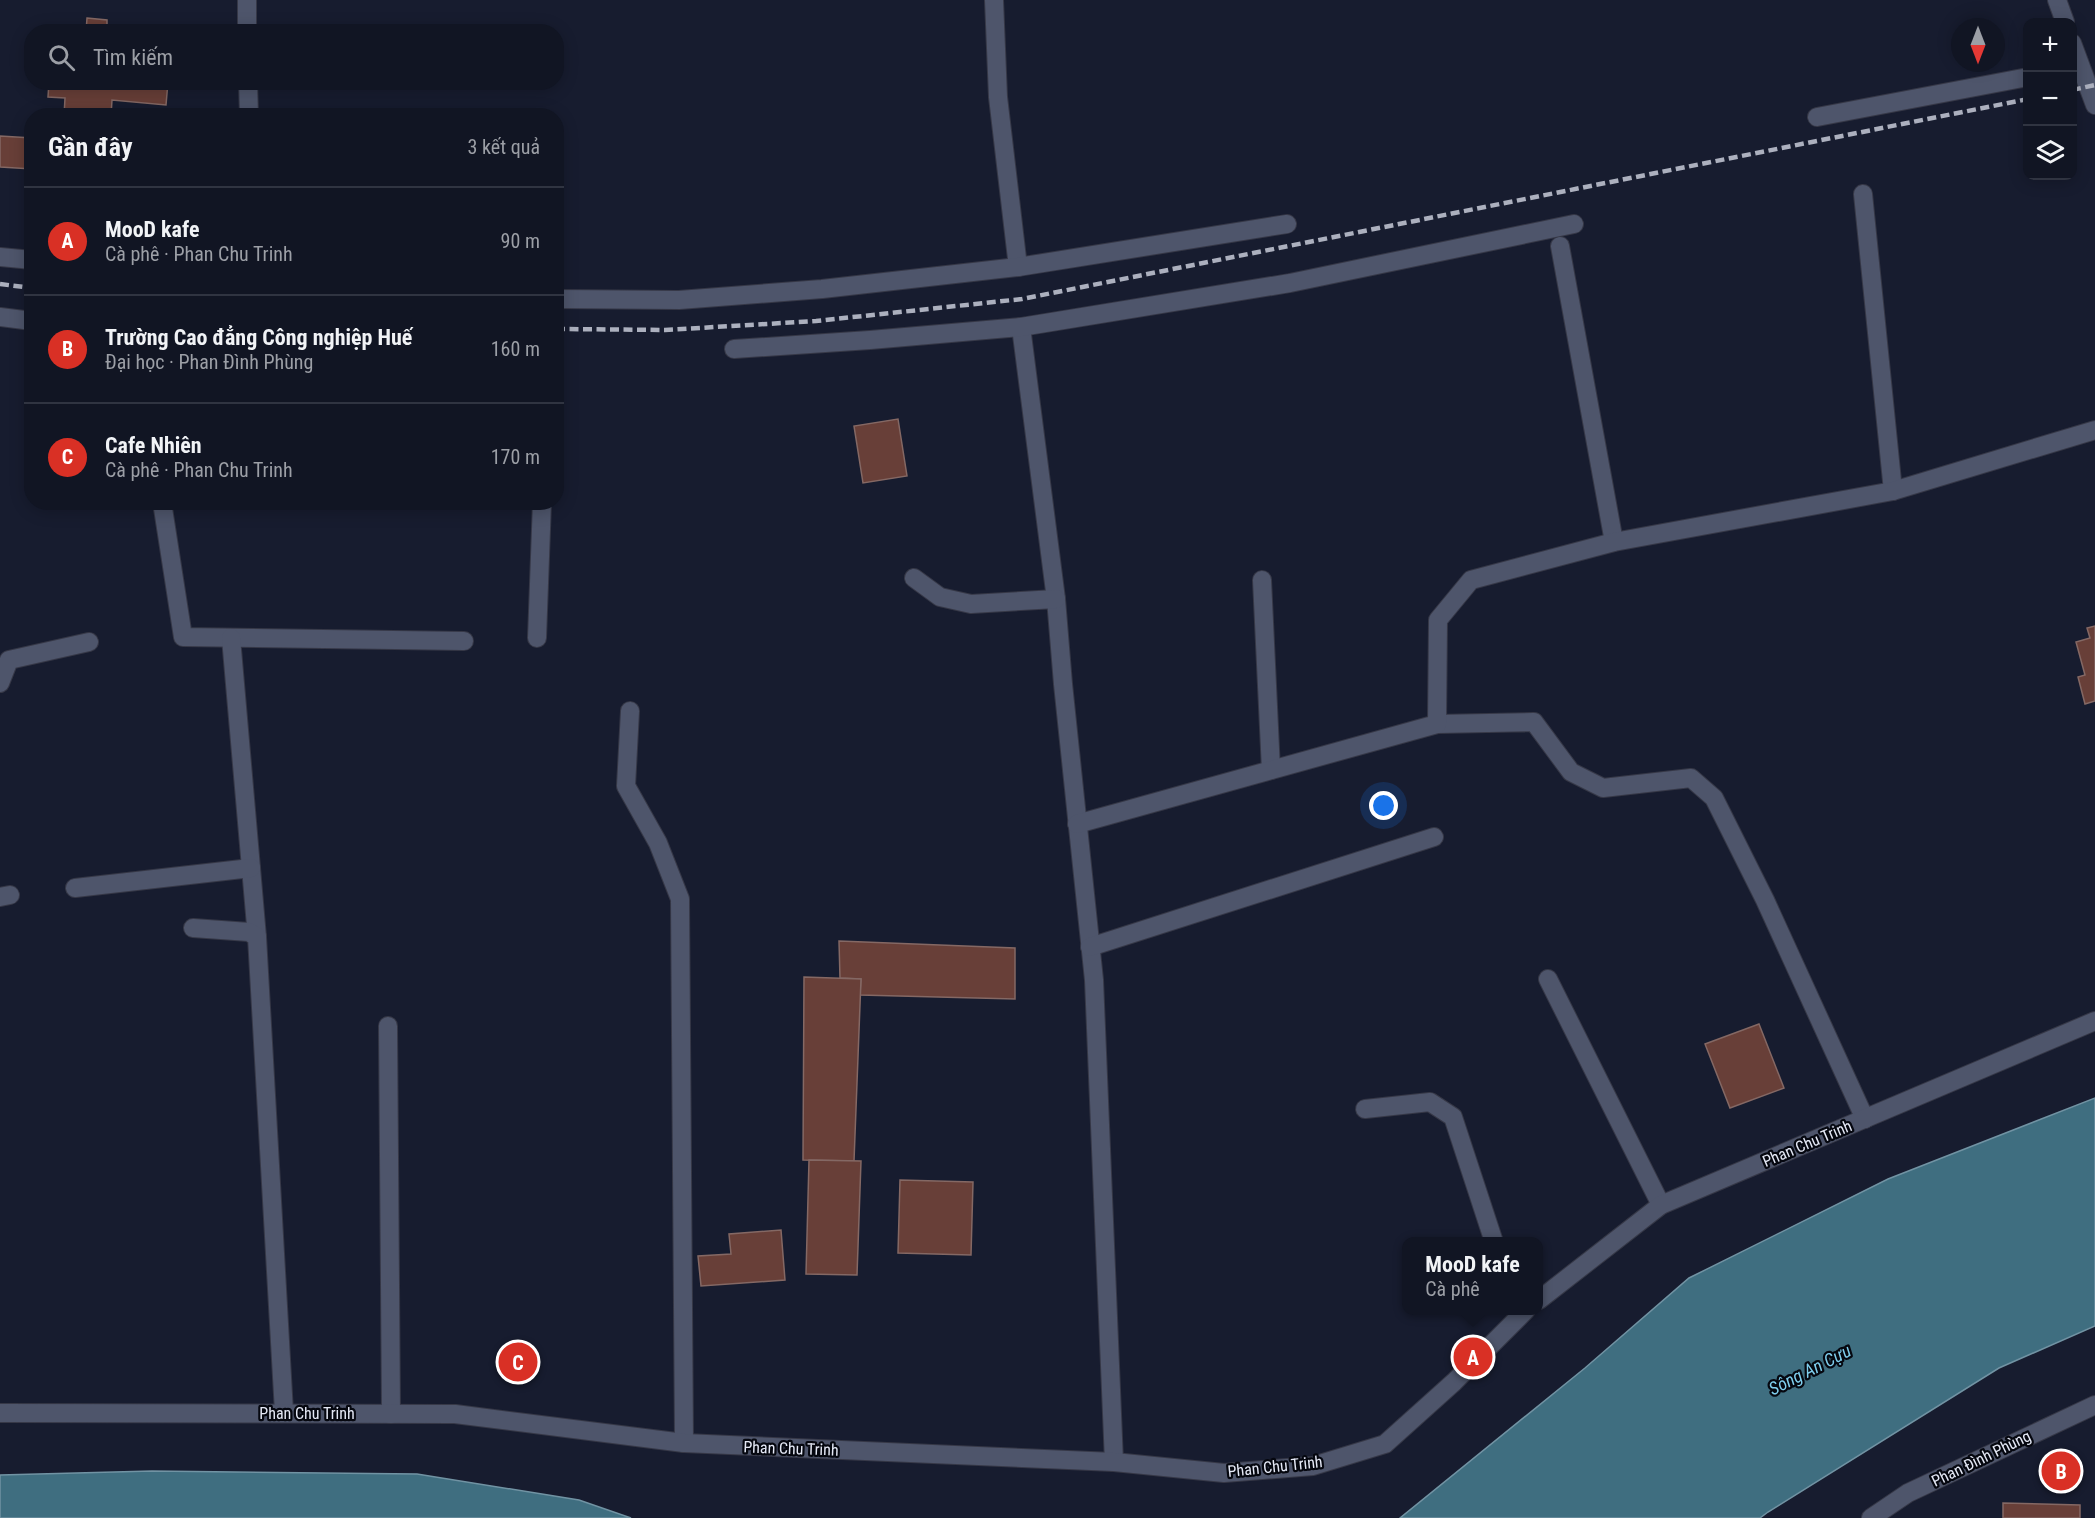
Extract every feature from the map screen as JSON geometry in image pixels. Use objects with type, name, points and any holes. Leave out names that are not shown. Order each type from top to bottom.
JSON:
[{"type":"street","points":[[247,0],[247,24]]},
{"type":"street","points":[[994,0],[998,97],[1018,267]]},
{"type":"street","points":[[2057,0],[2064,18]]},
{"type":"street","points":[[2077,67],[2095,105]]},
{"type":"street","points":[[1816,117],[2023,77]]},
{"type":"street","points":[[248,90],[249,108]]},
{"type":"street","points":[[1863,194],[1893,491]]},
{"type":"street","points":[[564,299],[690,299],[822,289],[1018,267],[1287,224]]},
{"type":"street","points":[[734,349],[1021,327],[1290,283],[1574,224]]},
{"type":"street","points":[[1560,246],[1614,542]]},
{"type":"street","points":[[0,257],[24,259]]},
{"type":"street","points":[[0,317],[24,320]]},
{"type":"street","points":[[1021,327],[1056,599],[1094,980],[1114,1462]]},
{"type":"street","points":[[1437,724],[1438,620],[1471,580],[1614,542],[1893,491],[2095,430]]},
{"type":"street","points":[[163,510],[183,637],[464,641]]},
{"type":"street","points":[[537,638],[542,510]]},
{"type":"street","points":[[914,578],[940,597],[971,604],[1056,599]]},
{"type":"street","points":[[1262,580],[1271,770]]},
{"type":"street","points":[[231,638],[257,937],[284,1412]]},
{"type":"street","points":[[0,683],[9,660],[89,642]]},
{"type":"street","points":[[630,711],[626,786],[658,843],[680,899],[684,1443]]},
{"type":"street","points":[[1077,824],[1437,724],[1534,722],[1570,772],[1603,788],[1691,778],[1714,798],[1765,900],[1865,1119]]},
{"type":"street","points":[[1090,947],[1434,837]]},
{"type":"street","points":[[75,888],[251,868]]},
{"type":"street","points":[[193,928],[249,932],[257,937]]},
{"type":"street","points":[[1548,979],[1661,1205]]},
{"type":"street","name":"Phan Chu Trinh","points":[[1543,1297],[1661,1205],[2095,1021]]},
{"type":"street","points":[[388,1026],[391,1414]]},
{"type":"street","points":[[1365,1109],[1430,1102],[1453,1117],[1492,1237]]},
{"type":"street","name":"Phan Chu Trinh","points":[[0,1413],[455,1414],[684,1443],[1114,1462],[1224,1473],[1313,1466],[1385,1444],[1454,1382],[1517,1315]]},
{"type":"street","name":"Phan Đình Phùng","points":[[1871,1518],[1908,1493],[2095,1405]]},
{"type":"water","name":"Sông An Cựu","points":[[2095,1098],[2095,1326],[1999,1368],[1760,1518],[1400,1518],[1585,1368],[1689,1278],[1888,1179]]},
{"type":"water","points":[[152,1471],[417,1474],[579,1500],[631,1518],[0,1518],[0,1475]]},
{"type":"building","points":[[87,18],[107,20],[107,24],[87,24]]},
{"type":"building","points":[[48,90],[167,90],[166,105],[112,100],[112,108],[64,108],[65,98],[48,97]]},
{"type":"building","points":[[0,136],[24,138],[24,168],[0,167]]},
{"type":"building","points":[[898,419],[907,476],[863,483],[854,426]]},
{"type":"building","points":[[2095,626],[2095,701],[2085,704],[2078,677],[2085,675],[2076,642],[2090,638],[2087,628]]},
{"type":"building","points":[[839,941],[1015,948],[1015,999],[860,995],[861,979],[840,978]]},
{"type":"building","points":[[804,977],[861,979],[854,1161],[803,1160]]},
{"type":"building","points":[[1759,1024],[1784,1088],[1730,1108],[1705,1044]]},
{"type":"building","points":[[809,1160],[861,1161],[857,1275],[806,1274]]},
{"type":"building","points":[[900,1180],[973,1182],[971,1255],[898,1253]]},
{"type":"building","points":[[781,1230],[785,1280],[701,1286],[698,1256],[731,1254],[729,1234]]},
{"type":"building","points":[[2003,1503],[2080,1505],[2080,1518],[2003,1518]]},
{"type":"railway","points":[[2077,89],[2095,85]]},
{"type":"railway","points":[[564,329],[665,330],[816,321],[1022,299],[2023,100]]},
{"type":"railway","points":[[0,284],[24,287]]},
{"type":"place","name":"MooD kafe","points":[[1473,1357]]},
{"type":"place","name":"Cafe Nhiên","points":[[518,1362]]},
{"type":"place","name":"Trường Cao đẳng Công nghiệp Huế","points":[[2061,1471]]}]
